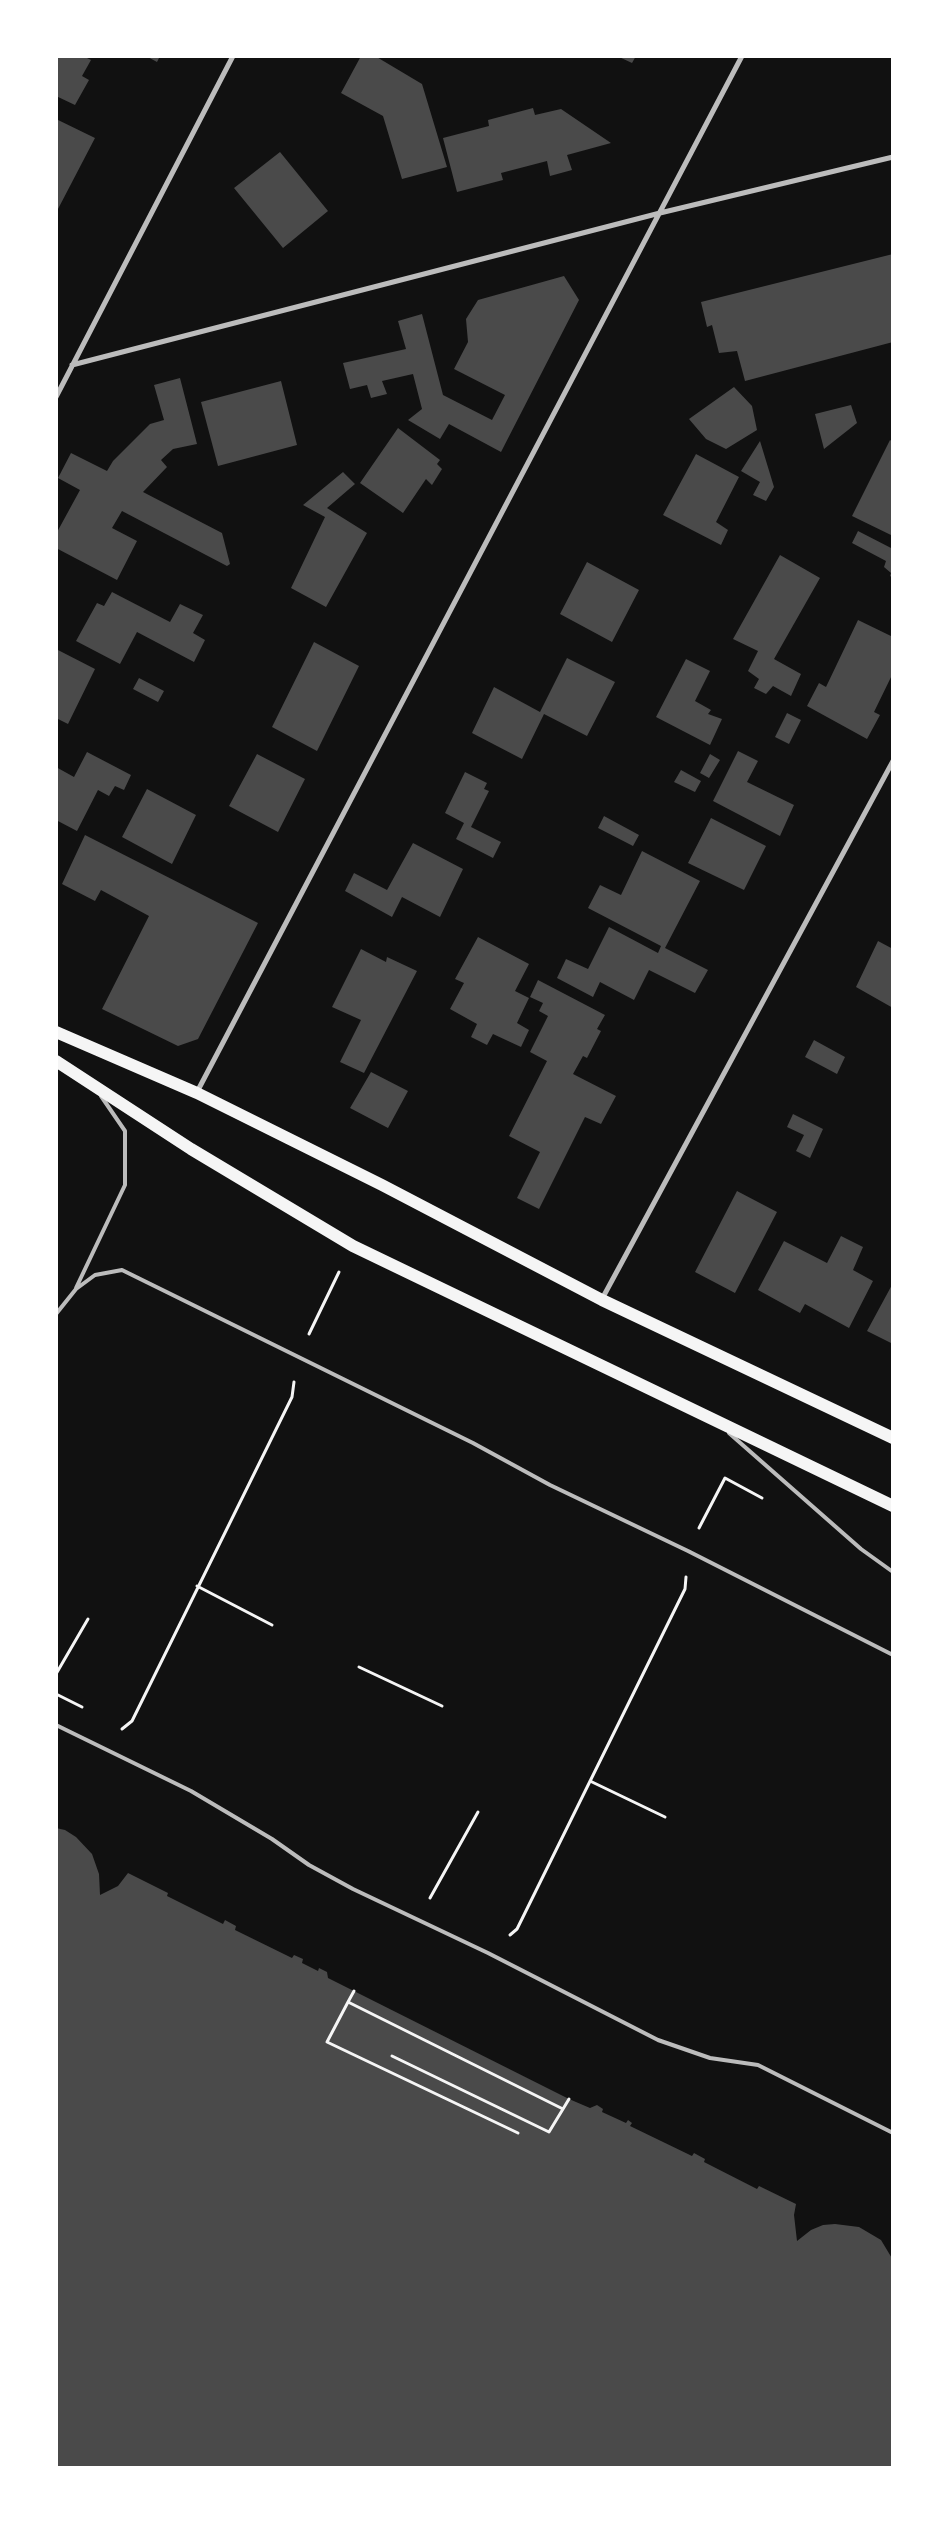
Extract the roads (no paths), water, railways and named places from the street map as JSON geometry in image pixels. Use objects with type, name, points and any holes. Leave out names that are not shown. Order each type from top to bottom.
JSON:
[{"type":"main road","points":[[56,1032],[196,1093],[382,1186],[602,1300],[893,1438]]},
{"type":"main road","points":[[56,1061],[191,1149],[353,1246],[893,1506]]},
{"type":"street","points":[[56,397],[233,56]]},
{"type":"street","points":[[196,1093],[742,56]]},
{"type":"street","points":[[72,365],[660,213],[893,156]]},
{"type":"street","points":[[602,1300],[893,761]]},
{"type":"lane","points":[[56,1314],[76,1289],[125,1185],[125,1130],[94,1086]]},
{"type":"lane","points":[[76,1289],[95,1275],[122,1270],[473,1443],[550,1485],[688,1551],[893,1655]]},
{"type":"lane","points":[[715,1420],[861,1549],[893,1572]]},
{"type":"lane","points":[[56,1725],[191,1791],[272,1839],[309,1865],[353,1890],[488,1953],[658,2040],[710,2058],[758,2065],[891,2132],[893,2125]]}]
